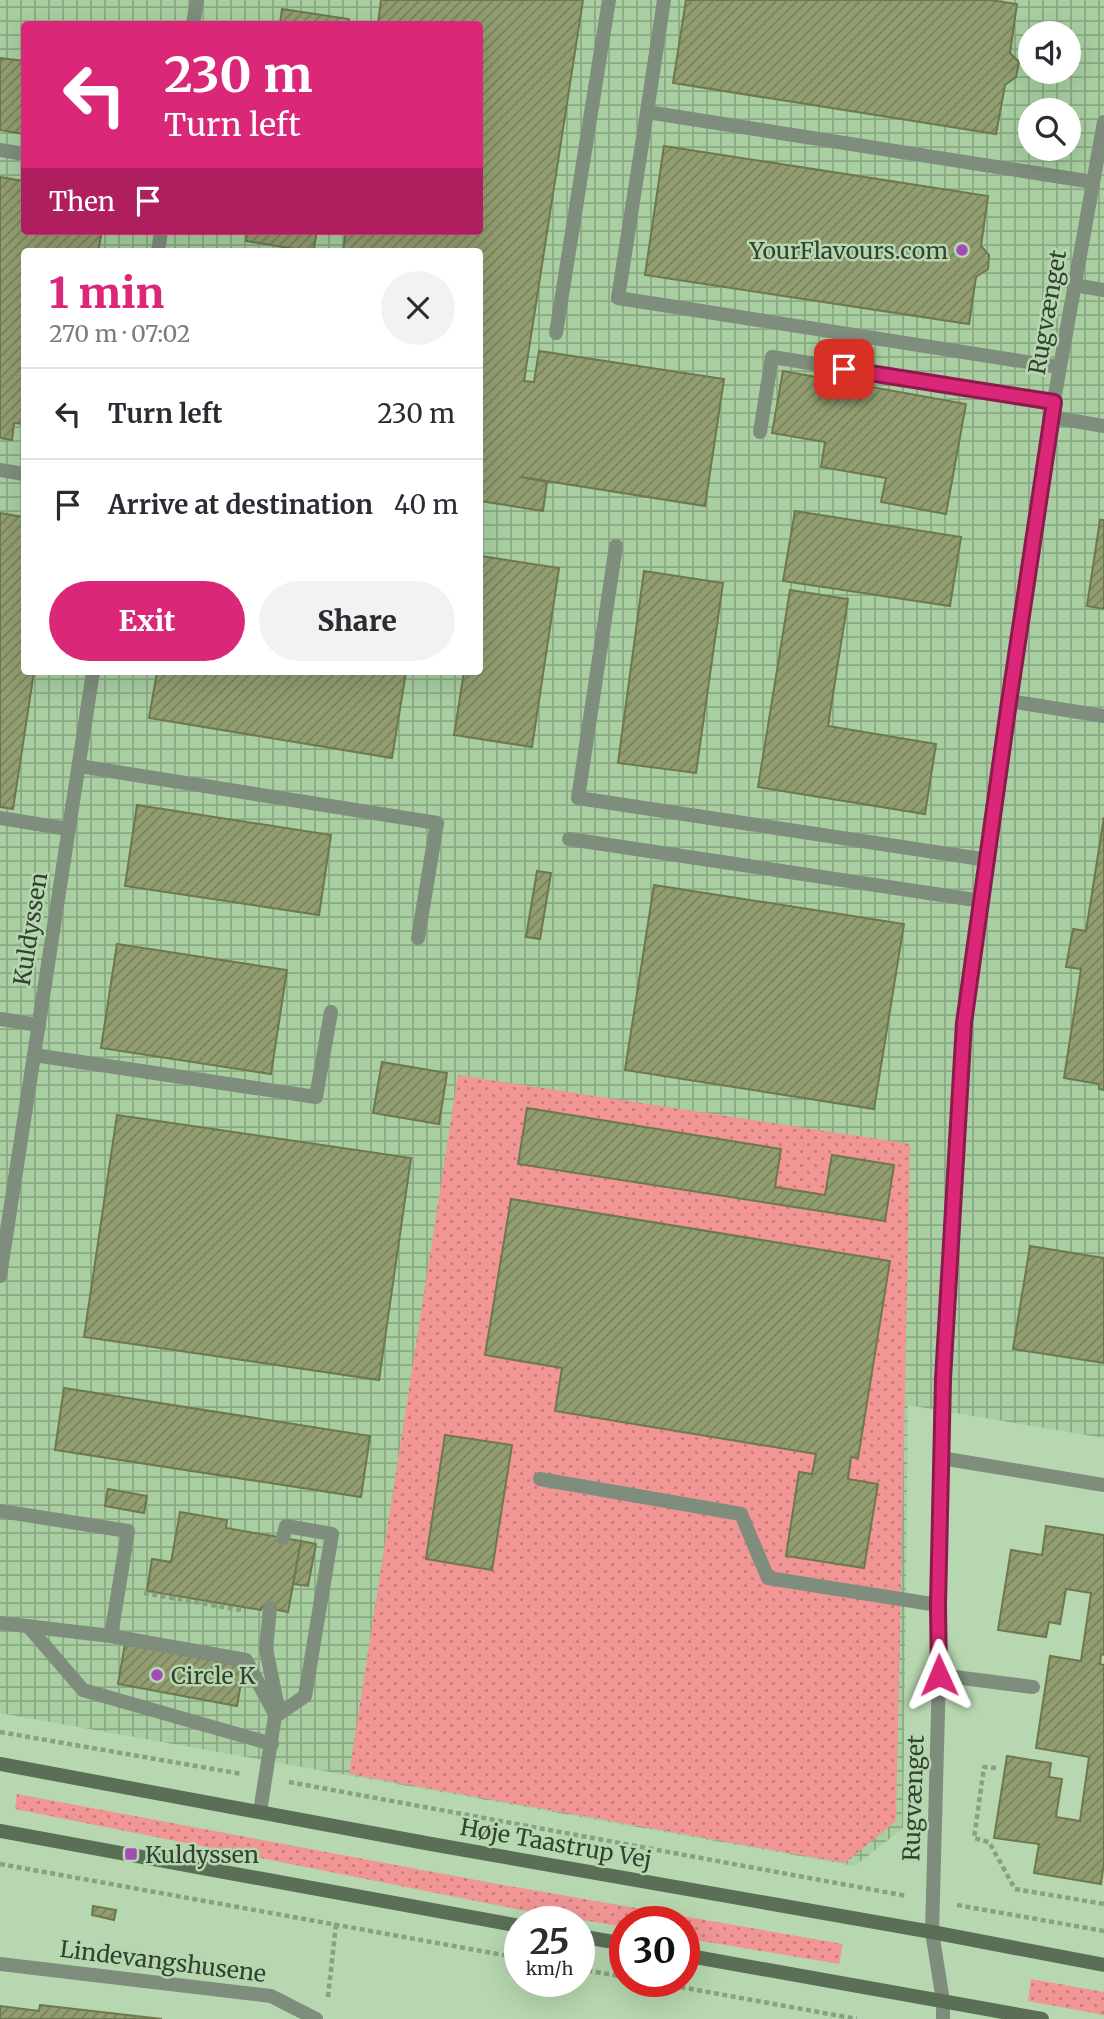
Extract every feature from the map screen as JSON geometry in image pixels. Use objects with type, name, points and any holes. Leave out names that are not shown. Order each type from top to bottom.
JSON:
[{"type":"street","points":[[194,21],[197,0]]},
{"type":"street","points":[[556,333],[609,0]]},
{"type":"street","points":[[664,0],[618,298],[1059,367]]},
{"type":"street","points":[[647,112],[1093,182]]},
{"type":"street","name":"Rugvænget","points":[[932,1932],[945,1339],[964,1023],[1051,417],[1104,122]]},
{"type":"street","points":[[0,150],[21,153]]},
{"type":"street","points":[[1074,285],[1104,290]]},
{"type":"street","points":[[760,432],[772,357],[1054,402]]},
{"type":"street","points":[[1051,417],[1104,426]]},
{"type":"street","points":[[0,470],[21,474]]},
{"type":"street","points":[[616,546],[578,799],[988,860]]},
{"type":"street","name":"Kuldyssen","points":[[0,1276],[93,675]]},
{"type":"street","points":[[1009,702],[1104,716]]},
{"type":"street","points":[[79,766],[437,823],[418,939]]},
{"type":"street","points":[[0,818],[68,829]]},
{"type":"street","points":[[569,839],[982,901]]},
{"type":"street","points":[[34,1055],[316,1097],[331,1012]]},
{"type":"street","points":[[0,1019],[39,1025]]},
{"type":"street","points":[[941,1458],[1104,1485]]},
{"type":"street","points":[[540,1479],[741,1514],[768,1578],[938,1605]]},
{"type":"street","points":[[0,1511],[128,1531],[111,1636]]},
{"type":"street","points":[[276,1716],[305,1696],[332,1534],[286,1526],[283,1538]]},
{"type":"street","points":[[260,1812],[277,1703],[266,1648],[270,1608]]},
{"type":"street","points":[[0,1623],[111,1636],[246,1660],[276,1716]]},
{"type":"street","points":[[28,1626],[83,1690],[271,1744]]},
{"type":"street","points":[[939,1675],[1033,1688]]},
{"type":"street","name":"Høje Taastrup Vej","points":[[0,1764],[1104,1965]]},
{"type":"street","points":[[0,1830],[504,1923]]},
{"type":"street","points":[[932,1932],[943,2001],[943,2019]]},
{"type":"street","points":[[700,1958],[1042,2019]]},
{"type":"street","name":"Lindevangshusene","points":[[0,1964],[271,1996],[316,2019]]},
{"type":"path","points":[[119,1589],[253,1612]]},
{"type":"path","points":[[0,1732],[1104,1931]]},
{"type":"path","points":[[996,1768],[984,1767],[974,1838],[989,1842],[1015,1889],[1104,1904]]},
{"type":"path","points":[[0,1864],[504,1955]]},
{"type":"path","points":[[328,2006],[335,1924]]},
{"type":"path","points":[[700,1991],[857,2019]]},
{"type":"shaded area","points":[[0,0],[1104,0],[1104,1438],[908,1405],[903,1828],[855,1866],[0,1713]]},
{"type":"shaded area","points":[[458,1075],[910,1144],[896,1821],[845,1863],[349,1774]]},
{"type":"shaded area","points":[[17,1794],[624,1906],[609,1906],[609,1924],[595,1922],[595,1906],[504,1907],[15,1809]]},
{"type":"shaded area","points":[[700,1919],[843,1944],[839,1964],[700,1941]]},
{"type":"shaded area","points":[[1031,1979],[1104,1992],[1104,2015],[1028,2001]]},
{"type":"building","points":[[381,0],[583,0],[524,381],[534,382],[539,351],[724,379],[705,506],[521,477],[547,482],[543,511],[483,501],[483,248],[344,248],[345,235],[483,235],[483,21],[378,21]]},
{"type":"building","points":[[686,0],[990,0],[1017,4],[1010,53],[1018,61],[1018,67],[1016,77],[1005,85],[996,134],[673,83]]},
{"type":"building","points":[[282,9],[349,19],[349,21],[280,21]]},
{"type":"building","points":[[0,58],[21,61],[21,134],[0,130]]},
{"type":"building","points":[[664,146],[988,196],[981,246],[989,255],[988,269],[976,277],[969,324],[645,275]]},
{"type":"building","points":[[0,177],[21,180],[21,235],[101,235],[99,248],[21,248],[21,424],[14,423],[12,440],[0,438]]},
{"type":"building","points":[[247,235],[316,235],[314,248],[289,248],[246,241]]},
{"type":"building","points":[[783,371],[966,404],[946,514],[881,502],[886,478],[821,467],[825,442],[772,433]]},
{"type":"building","points":[[795,511],[961,537],[950,606],[783,581]]},
{"type":"building","points":[[0,513],[21,516],[21,675],[34,675],[13,809],[0,807]]},
{"type":"building","points":[[1100,520],[1104,520],[1104,609],[1087,606]]},
{"type":"building","points":[[483,556],[559,568],[532,747],[454,735],[464,675],[483,675]]},
{"type":"building","points":[[644,571],[723,583],[696,773],[618,763]]},
{"type":"building","points":[[790,590],[848,599],[828,726],[936,744],[925,814],[758,787]]},
{"type":"building","points":[[156,675],[406,675],[392,758],[149,718]]},
{"type":"building","points":[[137,805],[331,835],[319,915],[125,886]]},
{"type":"building","points":[[1104,817],[1104,1090],[1099,1089],[1099,1084],[1064,1078],[1081,969],[1066,967],[1073,929],[1086,931]]},
{"type":"building","points":[[537,871],[551,873],[540,939],[526,937]]},
{"type":"building","points":[[654,885],[904,924],[874,1109],[625,1070]]},
{"type":"building","points":[[117,944],[287,970],[271,1074],[101,1048]]},
{"type":"building","points":[[382,1062],[447,1073],[439,1124],[373,1113]]},
{"type":"building","points":[[527,1108],[781,1149],[775,1187],[825,1195],[832,1155],[894,1165],[885,1221],[518,1164]]},
{"type":"building","points":[[117,1115],[411,1158],[379,1380],[84,1337]]},
{"type":"building","points":[[511,1199],[890,1261],[858,1458],[851,1457],[848,1479],[878,1484],[864,1568],[786,1556],[799,1472],[812,1474],[816,1454],[555,1411],[562,1368],[485,1355]]},
{"type":"building","points":[[1030,1246],[1104,1258],[1104,1363],[1013,1349]]},
{"type":"building","points":[[64,1388],[370,1436],[361,1497],[55,1450]]},
{"type":"building","points":[[445,1435],[512,1445],[492,1570],[426,1559]]},
{"type":"building","points":[[108,1489],[147,1496],[144,1513],[105,1506]]},
{"type":"building","points":[[180,1512],[227,1520],[226,1528],[301,1541],[288,1612],[147,1591],[152,1559],[171,1562]]},
{"type":"building","points":[[1046,1526],[1104,1535],[1104,1655],[1101,1654],[1100,1664],[1104,1665],[1104,1862],[1101,1884],[1034,1873],[1039,1844],[994,1838],[1007,1756],[1051,1763],[1049,1777],[1062,1779],[1056,1817],[1080,1821],[1089,1757],[1036,1748],[1050,1656],[1081,1661],[1091,1593],[1066,1589],[1060,1624],[1049,1622],[1046,1637],[998,1630],[1011,1550],[1042,1555]]},
{"type":"building","points":[[301,1541],[316,1544],[308,1586],[293,1584]]},
{"type":"building","points":[[125,1644],[244,1666],[237,1706],[118,1684]]},
{"type":"building","points":[[93,1906],[116,1910],[114,1920],[92,1915]]},
{"type":"building","points":[[40,2005],[162,2019],[0,2019],[0,2006],[39,2011]]},
{"type":"place","name":"YourFlavours.com","points":[[962,250]]},
{"type":"place","name":"Circle K","points":[[157,1675]]},
{"type":"place","name":"Kuldyssen","points":[[131,1854]]},
{"type":"route","points":[[844,369],[1054,402],[964,1023],[943,1379],[939,1675]]}]
